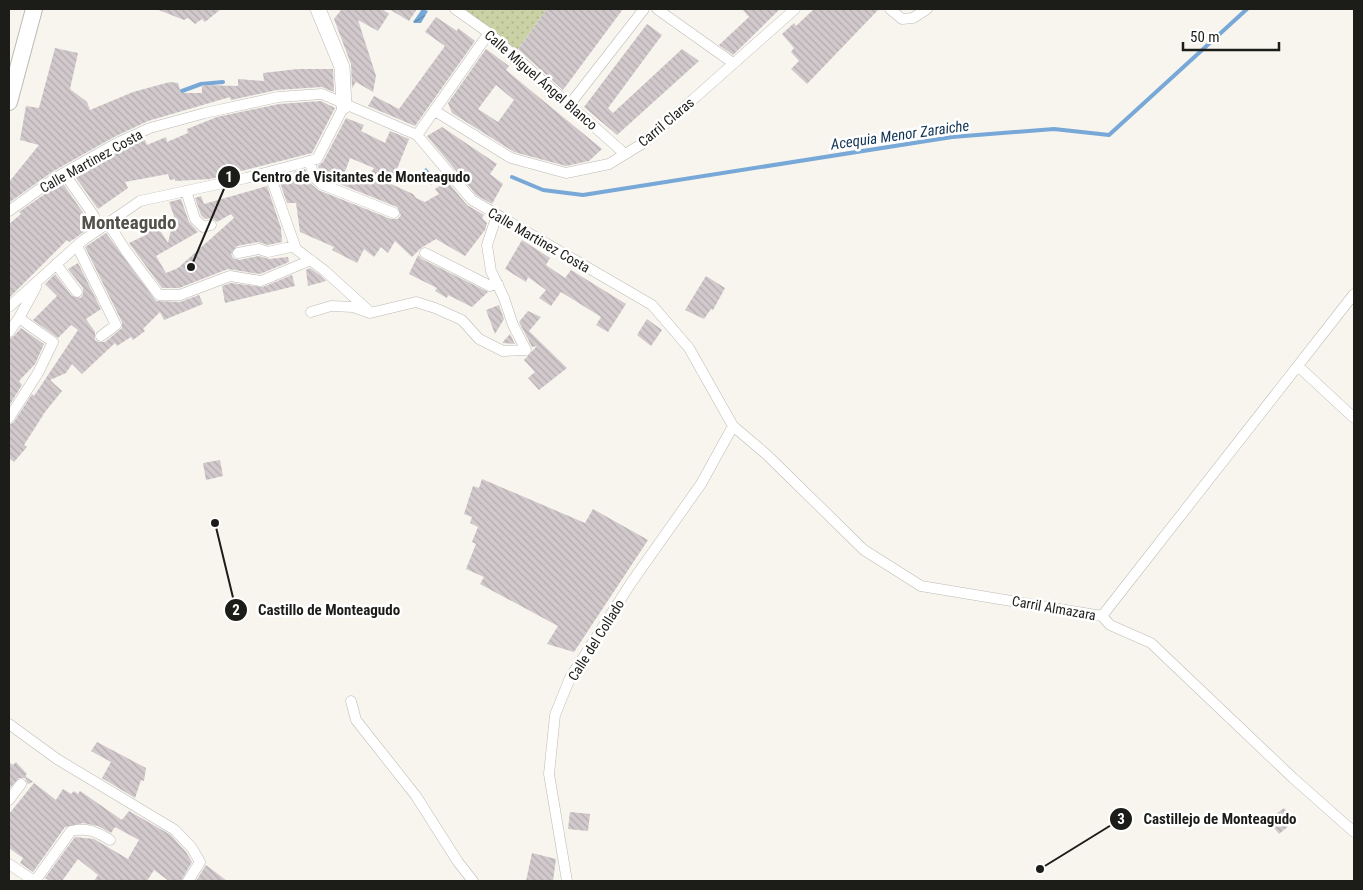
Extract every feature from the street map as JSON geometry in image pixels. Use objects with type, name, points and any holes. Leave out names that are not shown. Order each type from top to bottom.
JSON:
[{"type":"main road","points":[[10,98],[34,9]]},
{"type":"street","points":[[9,308],[76,246],[140,201],[269,172],[317,159],[344,106],[342,67],[318,9]]},
{"type":"street","name":"Calle Miguel Ángel Blanco","points":[[455,9],[489,33],[625,154]]},
{"type":"street","points":[[570,104],[644,9]]},
{"type":"street","points":[[658,9],[733,64]]},
{"type":"street","name":"Carril Claras","points":[[435,111],[511,158],[566,173],[609,164],[645,142],[795,9]]},
{"type":"street","points":[[890,9],[902,19],[913,18],[927,9]]},
{"type":"street","points":[[417,135],[489,33]]},
{"type":"street","name":"Calle Martinez Costa","points":[[9,211],[64,173],[117,143],[150,128],[205,112],[278,97],[322,94],[344,106],[417,135],[472,200],[652,305],[689,348],[733,426]]},
{"type":"street","points":[[9,114],[10,98]]},
{"type":"street","points":[[309,161],[315,178],[321,184],[394,213]]},
{"type":"street","points":[[269,172],[295,246],[370,313]]},
{"type":"street","points":[[64,173],[94,216]]},
{"type":"street","points":[[186,191],[195,219],[203,226],[211,226]]},
{"type":"street","points":[[311,312],[331,306],[353,307],[370,313],[416,302],[462,320],[479,338],[503,351],[526,350],[513,325],[498,284],[491,271],[487,245],[497,215]]},
{"type":"street","points":[[108,223],[126,251],[159,294],[180,295],[230,276],[261,281],[311,260]]},
{"type":"street","points":[[76,246],[116,325],[101,336]]},
{"type":"street","points":[[238,253],[259,249],[268,252],[295,246]]},
{"type":"street","points":[[425,253],[490,286],[498,284]]},
{"type":"street","points":[[56,264],[77,292]]},
{"type":"street","points":[[9,332],[20,318],[40,279]]},
{"type":"street","points":[[1102,616],[1354,294]]},
{"type":"street","points":[[9,418],[38,373],[52,342],[20,318]]},
{"type":"street","points":[[1298,366],[1354,418]]},
{"type":"street","name":"Carril Almazara","points":[[733,426],[766,454],[864,550],[921,586],[1102,616],[1110,626],[1151,643],[1293,778],[1354,832]]},
{"type":"street","name":"Calle del Collado","points":[[567,881],[550,774],[555,715],[570,678],[631,583],[701,484],[733,426]]},
{"type":"street","points":[[351,701],[356,720],[416,796],[458,862],[474,881]]},
{"type":"street","points":[[9,724],[57,759],[80,770],[124,800],[175,830],[192,848],[200,862],[188,881]]},
{"type":"street","points":[[9,800],[22,784]]},
{"type":"street","points":[[9,864],[35,881],[72,831],[79,829],[96,831],[110,840]]},
{"type":"green space","points":[[468,9],[547,9],[517,50],[465,13]]},
{"type":"water","points":[[422,9],[428,11],[421,23],[414,23],[413,22]]},
{"type":"water","points":[[426,168],[437,180],[431,185],[424,177],[419,177],[419,173]]},
{"type":"building","points":[[156,9],[221,9],[205,22],[202,19],[195,24],[188,18],[184,20]]},
{"type":"building","points":[[339,9],[382,9],[389,14],[378,31],[358,20],[376,76],[373,92],[356,82],[352,88],[351,64],[334,19],[341,10]]},
{"type":"building","points":[[389,9],[417,9],[409,21]]},
{"type":"building","points":[[547,9],[623,9],[563,90],[518,49]]},
{"type":"building","points":[[742,9],[780,9],[733,55],[719,45],[749,17]]},
{"type":"building","points":[[814,9],[879,9],[807,84],[791,69],[799,61],[791,52],[794,48],[782,34],[794,23],[796,26]]},
{"type":"building","points":[[436,17],[457,31],[458,28],[475,41],[415,126],[368,106],[374,96],[399,109],[445,46],[425,32]]},
{"type":"building","points":[[647,24],[662,35],[608,108],[613,113],[682,49],[699,61],[617,135],[584,107]]},
{"type":"building","points":[[55,48],[78,53],[70,89],[87,102],[90,110],[133,92],[170,82],[178,83],[181,93],[202,93],[202,85],[238,86],[238,79],[264,81],[263,73],[298,69],[333,69],[334,92],[322,87],[277,90],[231,100],[230,97],[148,121],[114,137],[52,172],[10,202],[9,182],[39,145],[20,140],[26,106],[39,108]]},
{"type":"building","points":[[486,49],[509,66],[506,70],[602,149],[589,161],[566,166],[514,152],[452,113],[448,103]],"holes":[[[496,85],[514,100],[498,122],[478,109]]]},
{"type":"building","points":[[321,101],[335,108],[312,153],[210,179],[175,181],[175,179],[170,180],[168,174],[125,182],[128,188],[98,209],[74,175],[144,138],[147,145],[166,137],[167,142],[188,133],[187,129],[217,117],[279,104]]},
{"type":"building","points":[[346,118],[364,125],[361,131],[385,143],[390,131],[409,139],[391,184],[425,202],[439,194],[435,189],[447,181],[467,205],[484,215],[482,218],[487,223],[485,230],[465,256],[436,239],[421,248],[412,257],[395,241],[388,253],[381,247],[374,257],[364,249],[357,263],[332,250],[334,247],[300,232],[296,203],[287,203],[280,183],[296,178],[294,172],[305,169],[310,183],[318,190],[391,219],[398,219],[401,215],[397,207],[325,178],[318,166],[323,162]],"holes":[[[350,158],[374,168],[363,184],[343,177]]]},
{"type":"building","points":[[442,127],[497,164],[490,174],[503,184],[492,204],[476,195],[427,136]]},
{"type":"building","points":[[62,182],[88,220],[97,222],[69,242],[67,240],[9,298],[9,224],[21,214],[19,212]]},
{"type":"building","points":[[267,186],[281,228],[282,242],[268,245],[258,242],[237,246],[231,254],[233,258],[239,260],[259,256],[269,259],[288,257],[289,262],[260,274],[228,269],[179,288],[162,288],[129,243],[146,235],[144,232],[152,226],[156,231],[159,229],[168,243],[174,216],[169,202],[181,199],[189,222],[198,232],[156,256],[166,273],[178,268],[234,218],[231,214],[217,222],[212,218],[205,219],[201,215],[195,198],[201,196],[204,204]]},
{"type":"building","points":[[106,233],[156,301],[180,302],[199,295],[203,304],[164,320],[160,312],[143,329],[145,331],[133,340],[131,337],[117,346],[115,343],[82,374],[72,364],[66,373],[50,380],[62,391],[45,412],[24,445],[27,447],[14,462],[9,458],[9,425],[14,422],[32,394],[34,396],[78,330],[71,325],[58,338],[33,320],[57,296],[45,284],[55,274],[72,296],[81,298],[83,288],[68,269],[78,263],[101,309],[86,319],[95,332],[95,340],[105,342],[122,328],[122,322],[85,247]]},
{"type":"building","points":[[522,240],[550,258],[546,265],[565,278],[571,270],[626,304],[608,332],[596,325],[601,317],[561,292],[551,306],[539,298],[546,290],[528,277],[526,282],[505,269]]},
{"type":"building","points":[[418,255],[422,259],[488,292],[472,307],[448,295],[447,298],[435,291],[437,288],[409,274]]},
{"type":"building","points":[[310,268],[326,281],[308,286],[306,270]]},
{"type":"building","points":[[292,275],[295,286],[225,303],[222,286],[231,283],[263,287]]},
{"type":"building","points":[[706,276],[725,288],[713,310],[711,309],[704,319],[685,310]]},
{"type":"building","points":[[499,305],[504,319],[495,334],[486,310]]},
{"type":"building","points":[[528,311],[541,317],[529,331],[567,368],[539,390],[528,378],[535,372],[524,360],[537,346],[532,347],[519,322]]},
{"type":"building","points":[[647,319],[662,330],[651,346],[637,335]]},
{"type":"building","points":[[21,328],[44,344],[35,364],[19,381],[22,385],[9,406],[9,339]]},
{"type":"building","points":[[510,334],[515,344],[502,343]]},
{"type":"building","points":[[220,460],[223,476],[206,480],[203,463]]},
{"type":"building","points":[[482,479],[585,523],[593,509],[648,540],[574,652],[547,644],[558,626],[480,584],[484,577],[466,569],[476,544],[472,542],[478,527],[470,523],[472,517],[464,514],[473,486],[479,488]]},
{"type":"building","points":[[97,742],[146,768],[144,781],[141,780],[135,798],[102,778],[111,762],[91,751]]},
{"type":"building","points":[[9,762],[13,765],[16,762],[27,774],[25,776],[33,782],[28,784],[25,778],[19,778],[9,789]]},
{"type":"building","points":[[34,783],[56,800],[63,789],[71,794],[74,791],[78,794],[80,791],[122,820],[129,811],[171,835],[192,862],[181,881],[169,881],[154,870],[147,881],[94,881],[98,875],[78,859],[62,881],[50,881],[45,878],[75,837],[94,839],[128,859],[139,840],[115,827],[111,833],[98,826],[83,823],[65,827],[33,872],[20,863],[23,858],[9,848],[9,814]]},
{"type":"building","points":[[1284,808],[1295,821],[1279,834],[1268,820]]},
{"type":"building","points":[[570,812],[590,814],[588,831],[568,829]]},
{"type":"building","points":[[532,853],[556,859],[553,881],[526,881]]},
{"type":"building","points":[[206,865],[227,881],[196,881]]},
{"type":"waterway","name":"Acequia Menor Zaraiche","points":[[512,177],[543,190],[583,195],[952,137],[1054,129],[1109,135],[1247,9]]},
{"type":"waterway","name":"Acequia Menor Zaraiche","points":[[182,91],[201,84],[223,82]]},
{"type":"place","name":"Centro de Visitantes de Monteagudo","points":[[191,267]]},
{"type":"place","name":"Castillo de Monteagudo","points":[[215,523]]},
{"type":"place","name":"Castillejo de Monteagudo","points":[[1040,869]]},
{"type":"district","name":"Monteagudo","points":[[129,222]]}]
